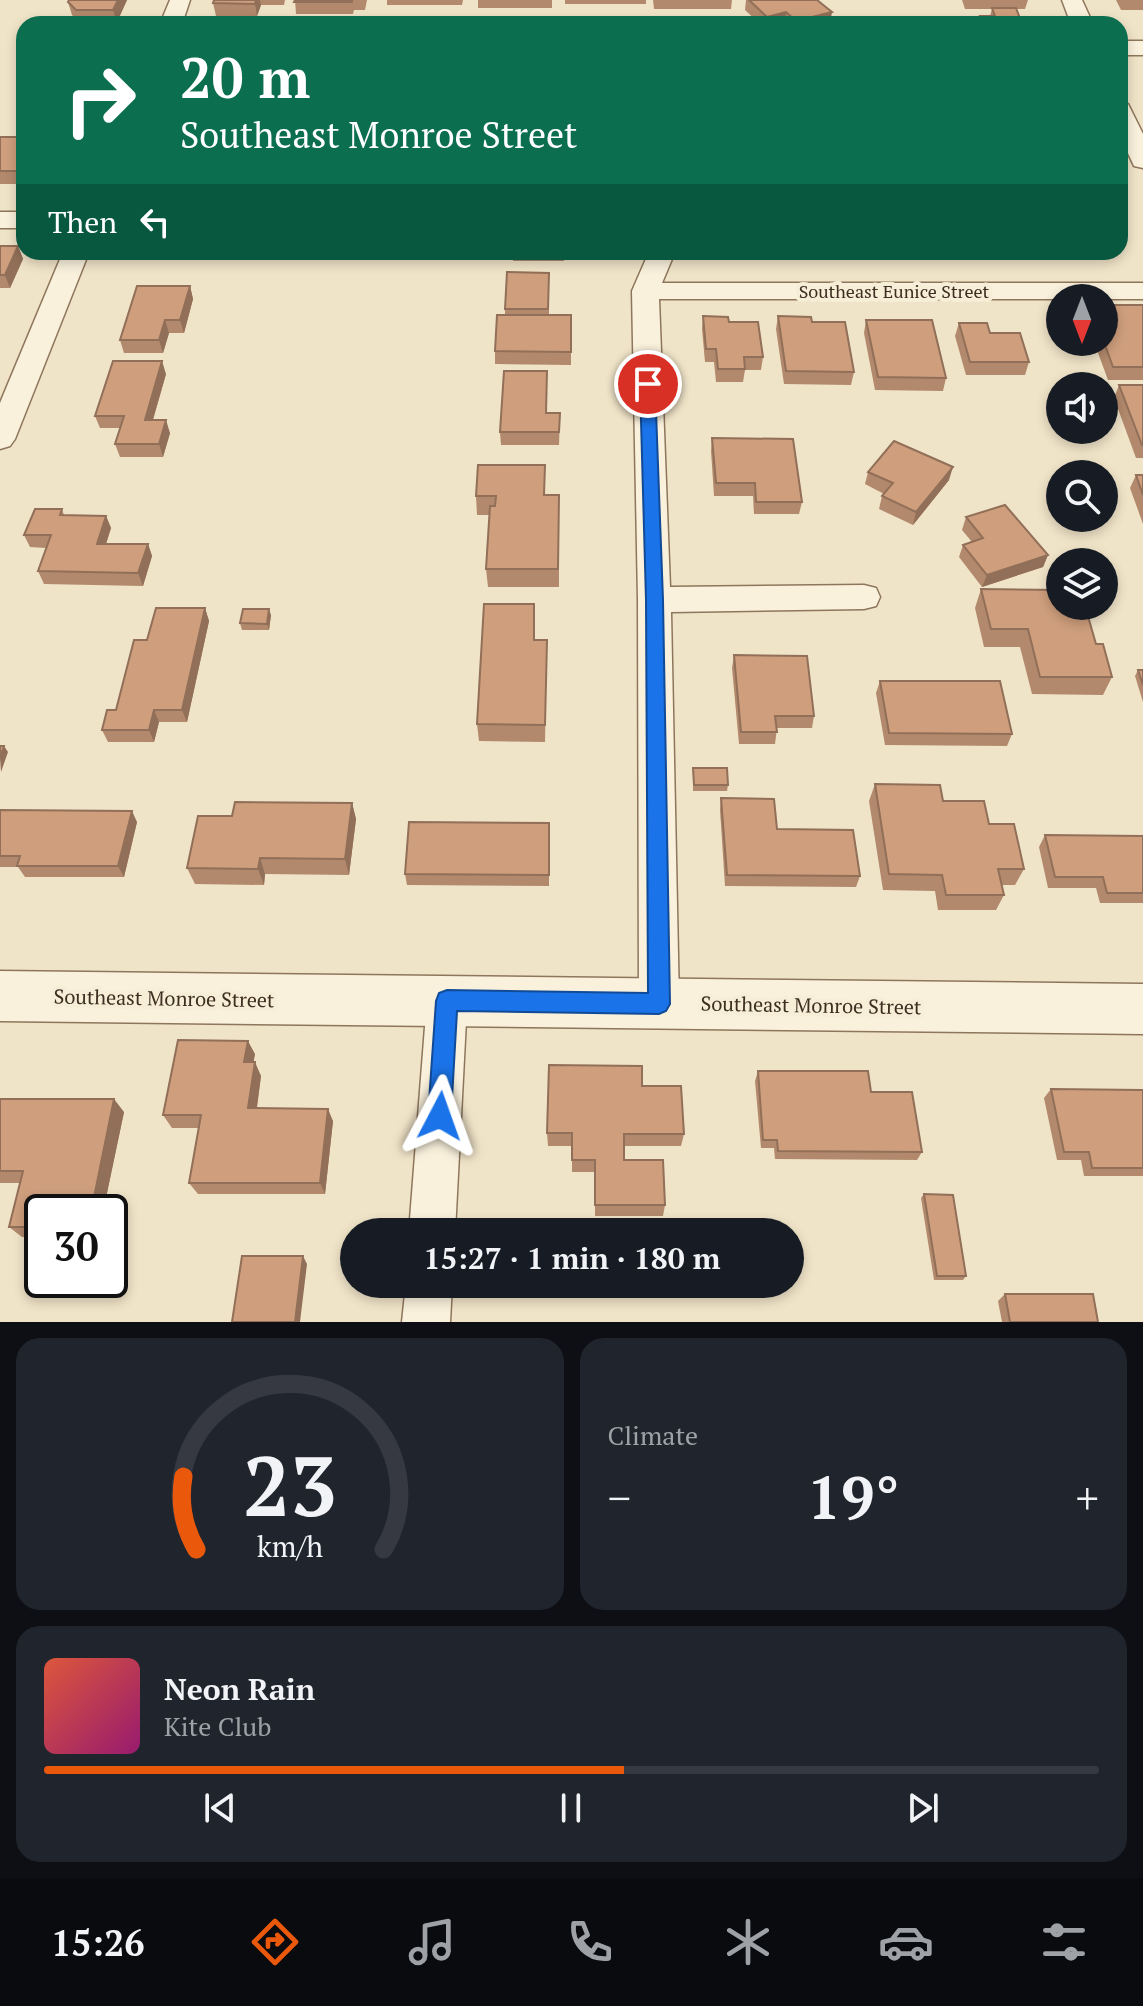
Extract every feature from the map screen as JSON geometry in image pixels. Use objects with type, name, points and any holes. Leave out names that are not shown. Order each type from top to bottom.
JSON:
[{"type":"street","points":[[1128,127],[1143,161]]},
{"type":"street","points":[[0,439],[73,260]]},
{"type":"street","points":[[659,260],[645,291],[654,600],[659,1004]]},
{"type":"street","name":"Southeast Eunice Street","points":[[645,291],[1143,291]]},
{"type":"street","points":[[654,600],[864,597]]},
{"type":"street","name":"Southeast Monroe Street","points":[[0,996],[1143,1009]]},
{"type":"street","points":[[433,1218],[447,1001]]},
{"type":"street","points":[[426,1322],[428,1298]]},
{"type":"building","points":[[69,0],[118,0],[113,10],[76,10]]},
{"type":"building","points":[[214,0],[256,0],[255,4],[213,3]]},
{"type":"building","points":[[352,0],[352,2],[294,2]]},
{"type":"building","points":[[749,0],[817,0],[832,12],[816,16],[790,16],[786,12],[766,16]]},
{"type":"building","points":[[992,8],[1016,8],[1019,16],[995,16]]},
{"type":"building","points":[[0,137],[16,137],[16,171],[0,171]]},
{"type":"building","points":[[0,246],[16,246],[5,275],[0,275]]},
{"type":"building","points":[[507,272],[549,273],[548,309],[505,309]]},
{"type":"building","points":[[137,286],[190,286],[180,320],[165,320],[159,340],[120,340]]},
{"type":"building","points":[[1118,305],[1143,305],[1143,367],[1113,367],[1109,356],[1118,356]]},
{"type":"building","points":[[497,315],[571,315],[571,352],[495,351]]},
{"type":"building","points":[[703,316],[728,317],[729,322],[758,322],[763,357],[744,357],[745,369],[718,369],[716,349],[706,349]]},
{"type":"building","points":[[778,316],[811,317],[812,322],[845,322],[854,372],[786,371]]},
{"type":"building","points":[[866,320],[932,320],[946,378],[878,377]]},
{"type":"building","points":[[959,323],[987,323],[990,333],[1020,333],[1029,362],[970,362]]},
{"type":"building","points":[[113,361],[162,361],[145,420],[166,420],[159,444],[115,444],[124,416],[95,416]]},
{"type":"building","points":[[504,371],[547,371],[546,413],[560,413],[559,432],[500,432]]},
{"type":"building","points":[[1119,385],[1143,385],[1143,445],[1142,445]]},
{"type":"building","points":[[712,438],[793,439],[802,502],[756,502],[755,483],[716,483]]},
{"type":"building","points":[[894,441],[953,467],[916,512],[882,496],[893,483],[868,472]]},
{"type":"building","points":[[478,465],[545,465],[544,495],[559,495],[558,569],[486,569],[490,506],[495,506],[496,496],[476,496]]},
{"type":"building","points":[[1136,475],[1143,475],[1143,495]]},
{"type":"building","points":[[1005,505],[1046,556],[987,575],[963,545],[983,538],[966,517]]},
{"type":"building","points":[[35,509],[62,509],[60,515],[106,516],[97,544],[148,544],[138,573],[38,571],[51,535],[24,535]]},
{"type":"building","points":[[981,589],[1046,590],[1046,620],[1089,620],[1096,644],[1103,644],[1112,677],[1040,677],[1028,629],[991,629]]},
{"type":"building","points":[[484,604],[534,604],[534,640],[547,640],[545,725],[477,724]]},
{"type":"building","points":[[156,608],[205,608],[182,710],[154,710],[149,730],[102,730],[107,710],[116,710],[134,640],[147,640]]},
{"type":"building","points":[[243,609],[269,609],[267,624],[240,623]]},
{"type":"building","points":[[734,655],[807,656],[814,716],[775,716],[777,732],[741,732]]},
{"type":"building","points":[[880,681],[1000,681],[1012,734],[889,733]]},
{"type":"building","points":[[693,768],[727,768],[728,785],[694,785]]},
{"type":"building","points":[[875,784],[940,785],[943,801],[984,801],[989,824],[1014,824],[1024,869],[998,869],[1004,895],[946,895],[942,875],[889,874]]},
{"type":"building","points":[[721,798],[774,799],[777,829],[853,830],[860,876],[727,875]]},
{"type":"building","points":[[235,802],[352,803],[345,859],[260,858],[258,869],[187,868],[198,816],[232,816]]},
{"type":"building","points":[[0,810],[132,811],[118,866],[17,866],[20,856],[0,856]]},
{"type":"building","points":[[409,822],[549,823],[549,875],[405,874]]},
{"type":"building","points":[[1045,835],[1143,836],[1143,893],[1107,893],[1103,877],[1055,877]]},
{"type":"building","points":[[178,1040],[248,1041],[244,1062],[255,1062],[248,1108],[328,1109],[320,1183],[189,1183],[201,1115],[163,1115]]},
{"type":"building","points":[[549,1065],[642,1066],[642,1086],[681,1086],[684,1134],[624,1134],[624,1160],[663,1160],[665,1205],[595,1205],[595,1160],[572,1160],[572,1133],[547,1133]]},
{"type":"building","points":[[758,1071],[868,1071],[871,1092],[912,1092],[922,1152],[778,1151],[777,1140],[763,1140]]},
{"type":"building","points":[[1051,1089],[1143,1090],[1143,1168],[1092,1168],[1089,1152],[1064,1152]]},
{"type":"building","points":[[0,1099],[114,1099],[95,1194],[24,1194],[24,1227],[9,1227],[23,1171],[0,1171]]},
{"type":"building","points":[[924,1194],[953,1195],[966,1276],[937,1276]]},
{"type":"building","points":[[242,1256],[303,1256],[295,1322],[232,1322]]},
{"type":"building","points":[[1005,1294],[1093,1294],[1098,1322],[1010,1322]]},
{"type":"route","points":[[440,1116],[447,1001],[659,1004],[648,384]]}]
